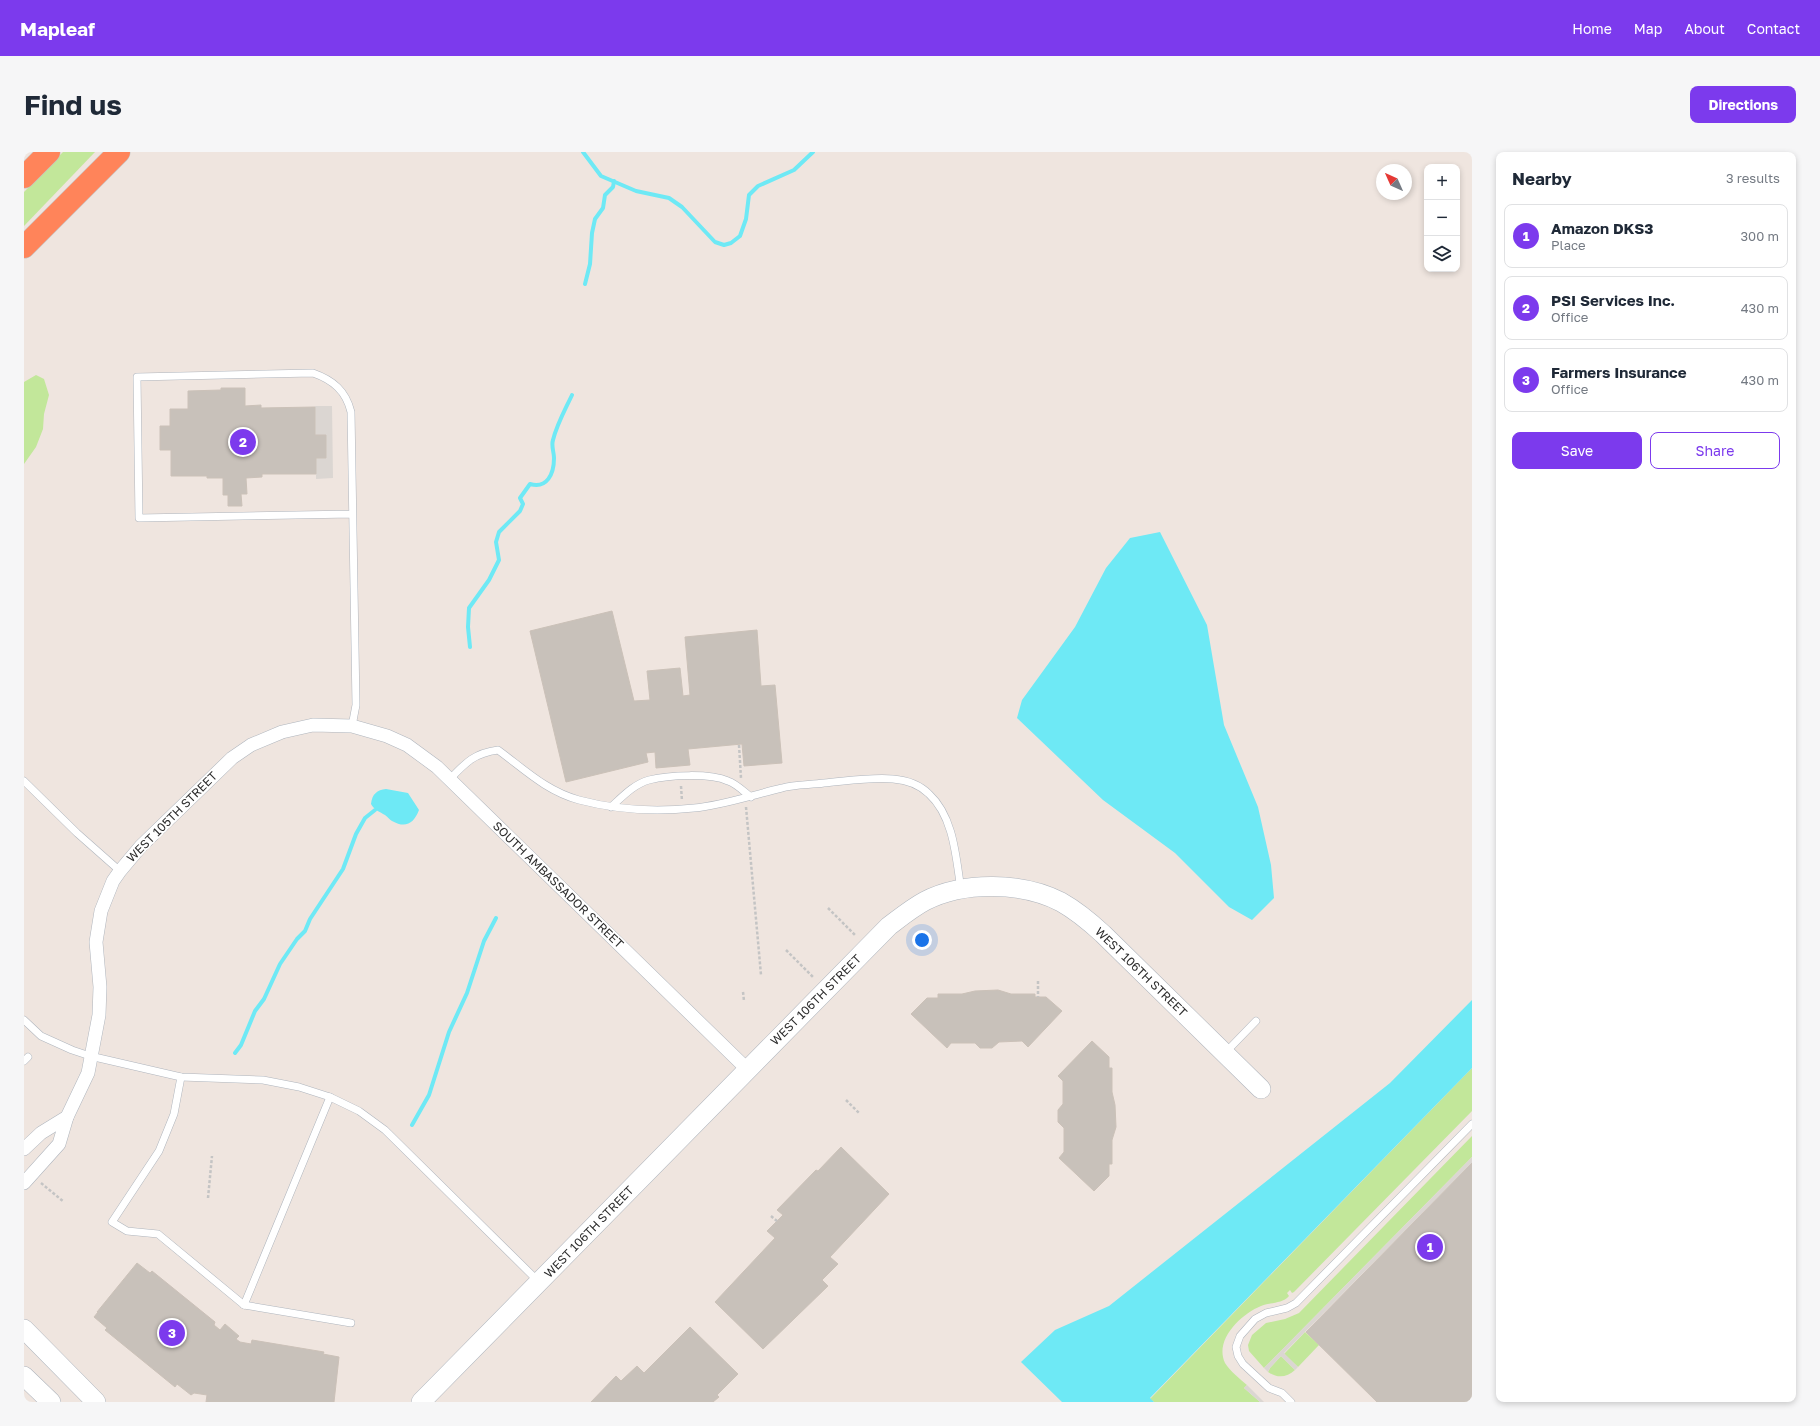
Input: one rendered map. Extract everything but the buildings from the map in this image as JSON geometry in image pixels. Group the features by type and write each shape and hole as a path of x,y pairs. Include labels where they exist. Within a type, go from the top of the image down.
{"highway":[{"path":"24,178 49,152"},
{"path":"24,247 118,152"}],"street":[{"name":"WEST 105TH STREET","path":"24,1183 58,1144 67,1117 88,1073 90,1056 99,1015 100,987 96,942 98,926 106,896 120,871 141,846 232,758 252,745 282,732 297,728 313,725 352,726"},
{"name":"SOUTH AMBASSADOR STREET","path":"352,726 387,736 407,745 432,763 748,1070"},
{"name":"WEST 106TH STREET","path":"421,1402 889,926 907,912 926,901 974,887 1018,888 1042,894 1061,902 1083,916 1103,934 1261,1089"},
{"path":"24,1149 41,1133 67,1117"},
{"path":"24,1329 96,1402"},
{"path":"24,1376 51,1402"}],"lane":[{"path":"352,514 139,518 137,377 313,373 333,382 345,395 351,412 356,705 352,726"},
{"path":"450,779 468,760 484,751 498,750 533,778 554,790 578,800 642,810 682,809 720,804 751,797 783,787 875,779 895,779 916,784 930,794 950,826 961,890"},
{"path":"611,806 629,791 648,781 680,777 712,776 730,782 751,797"},
{"path":"24,781 77,833 120,871"},
{"path":"24,1020 41,1036 72,1050 90,1056 181,1077 263,1080 299,1086 359,1111 385,1130 539,1282"},
{"path":"1225,1053 1256,1021"},
{"path":"181,1077 174,1114 159,1151 112,1222 127,1231 158,1234 244,1305 351,1323"},
{"path":"244,1305 330,1098"},
{"path":"1291,1402 1282,1393 1269,1388 1244,1364 1238,1356 1236,1347 1240,1336 1255,1319 1287,1308 1296,1303 1472,1124"}],"path":[{"path":"739,745 742,782"},
{"path":"680,777 682,809"},
{"path":"746,807 761,975"},
{"path":"828,908 855,935"},
{"path":"786,950 813,977"},
{"path":"1038,981 1038,997"},
{"path":"744,992 744,1002"},
{"path":"846,1100 860,1114"},
{"path":"208,1198 212,1156"},
{"path":"41,1183 64,1202"},
{"path":"771,1216 777,1221"}],"green space":[{"path":"63,152 95,152 24,226 24,192"},
{"path":"36,375 44,379 49,395 44,414 43,429 36,447 24,464 24,382"},
{"path":"1472,1068 1472,1111 1294,1292 1292,1293 1290,1290 1287,1293 1289,1296 1286,1299 1261,1306 1253,1310 1238,1321 1231,1329 1223,1346 1225,1363 1232,1372 1247,1385 1244,1388 1260,1402 1154,1402 1150,1399"},
{"path":"1472,1136 1472,1157 1264,1368 1249,1351 1248,1345 1252,1335 1266,1323 1285,1319 1299,1313"},
{"path":"1305,1332 1319,1345 1298,1367 1284,1354"},
{"path":"1281,1356 1295,1370 1286,1376 1275,1376 1268,1372"}],"shaded area":[{"path":"315,406 332,406 333,478 316,479 316,458 326,458 326,435 315,435"},
{"path":"1472,1157 1472,1163 1284,1353 1298,1367 1295,1370 1281,1356 1268,1372 1264,1368"},
{"path":"1247,1385 1264,1402 1260,1402 1244,1388"}],"water":[{"path":"1160,532 1207,625 1224,725 1258,807 1271,865 1274,898 1252,920 1229,907 1175,853 1103,800 1017,718 1022,700 1075,627 1106,568 1130,538"},
{"path":"386,789 408,793 419,810 412,821 401,824 391,821 372,806 371,804 374,795 380,790"},
{"path":"1472,1000 1472,1068 1150,1398 1154,1402 1062,1402 1021,1362 1055,1330 1109,1306 1390,1083"}],"waterway":[{"path":"583,152 601,176 636,191 669,198 682,207 715,242 724,245 731,243 740,236 746,219 749,195 758,186 794,170 813,152"},
{"path":"585,284 590,264 592,233 595,219 603,208 605,195 613,187 614,181"},
{"path":"470,647 468,627 469,608 489,580 499,560 496,542 499,532 520,511 523,504 520,498 530,484 541,484 551,475 554,464 553,440 572,395"},
{"path":"235,1053 241,1045 255,1011 264,999 280,964 297,939 305,931 310,919 343,869 356,834 365,818 375,810"},
{"path":"412,1125 429,1095 449,1032 467,993 484,941 496,918"}],"place":[{"name":"PSI Services Inc.","path":"243,442"},
{"name":"Amazon DKS3","path":"1430,1247"},
{"name":"Farmers Insurance","path":"172,1333"}]}
